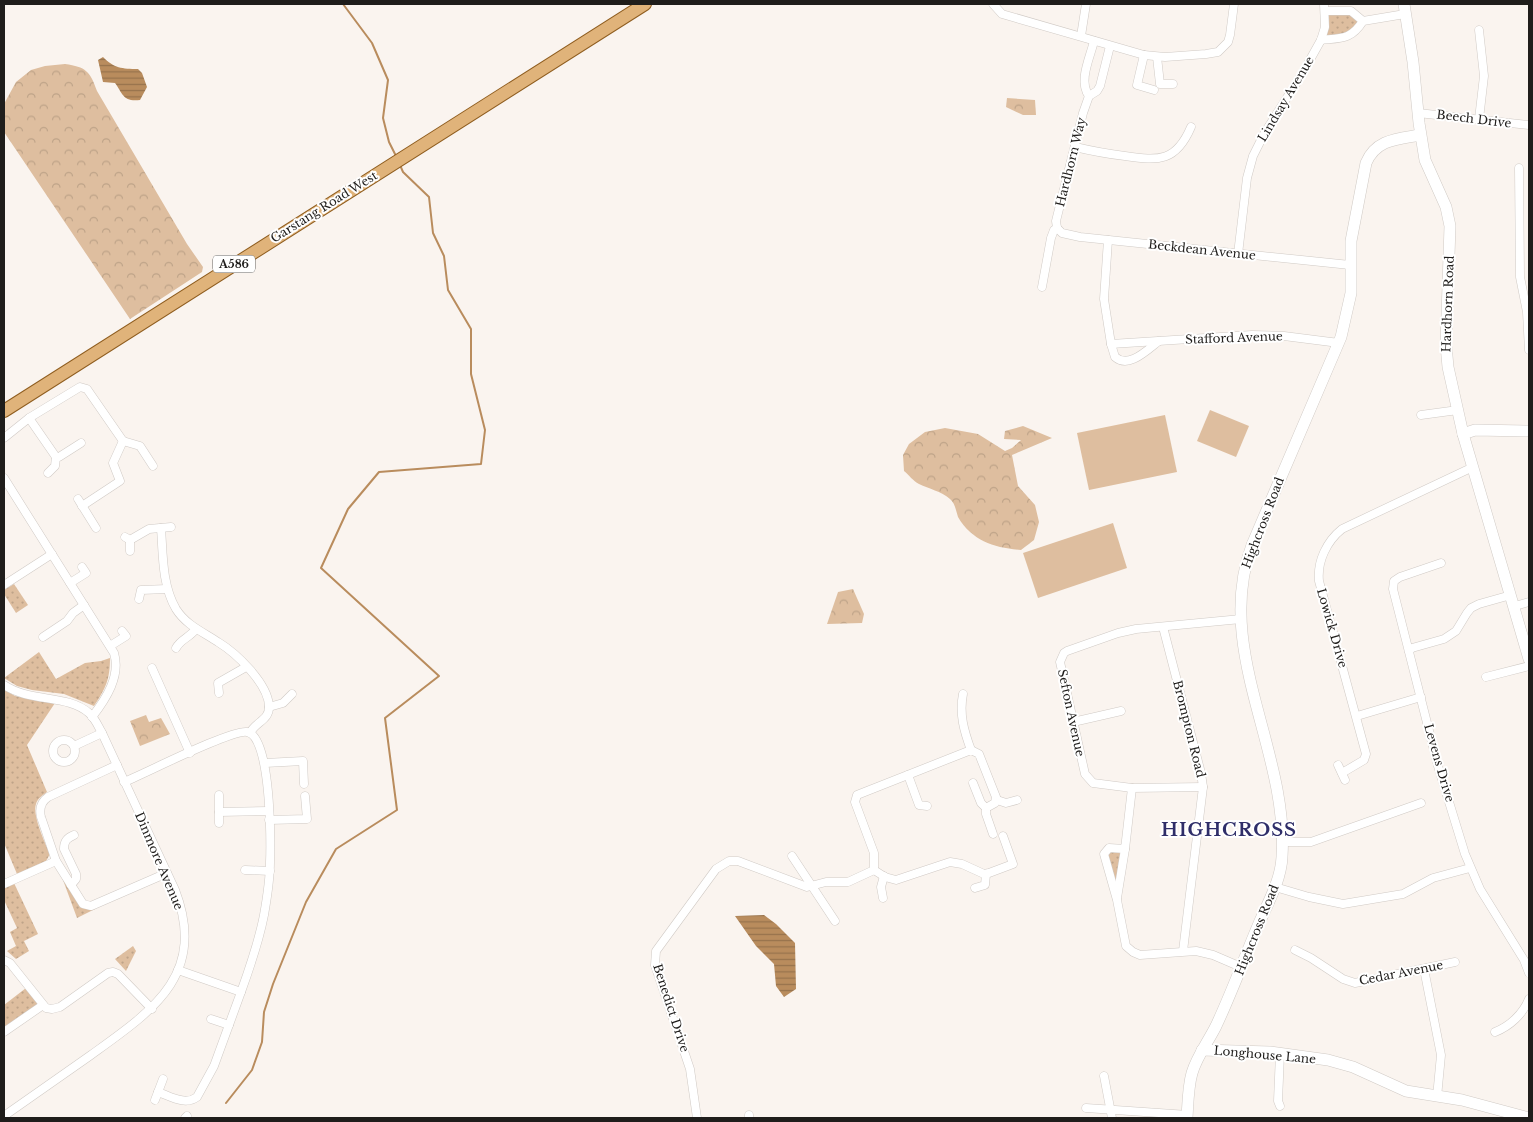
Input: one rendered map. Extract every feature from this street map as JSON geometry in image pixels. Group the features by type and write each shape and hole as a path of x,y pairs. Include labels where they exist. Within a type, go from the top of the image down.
{"main road":[{"name":"Garstang Road West","path":"4,410 645,4"}],"street":[{"path":"993,4 1002,14 1110,46 1157,57 1218,52 1228,42 1234,4"},
{"path":"1081,36 1086,4"},
{"path":"1325,7 1350,11 1363,21"},
{"name":"Lindsay Avenue","path":"1238,254 1247,178 1253,156 1264,134 1321,40 1325,27 1325,7"},
{"path":"1321,40 1348,36 1357,30 1363,21 1404,9"},
{"name":"Hardhorn Road","path":"1404,9 1414,62 1420,135 1425,160 1450,220 1446,352 1463,434 1529,659"},
{"path":"1479,30 1484,76 1480,119"},
{"name":"Hardhorn Way","path":"1089,96 1085,90 1084,80 1094,41"},
{"name":"Hardhorn Way","path":"1042,287 1051,238 1054,230 1057,228 1056,222 1083,113 1089,96 1097,91 1100,86 1110,46"},
{"path":"1144,55 1137,85 1154,90"},
{"path":"1157,57 1160,84 1172,84"},
{"name":"Beech Drive","path":"1418,112 1529,125"},
{"path":"1075,147 1144,159 1162,158 1178,149 1191,127"},
{"name":"Highcross Road","path":"1188,1116 1191,1076 1241,967 1275,887 1282,865 1282,842 1274,770 1248,671 1241,619 1241,586 1251,547 1339,343 1348,310 1351,287 1351,241 1368,156 1378,146 1386,142 1420,135"},
{"path":"1519,168 1520,277 1527,312 1529,350"},
{"path":"1520,196 1529,197"},
{"name":"Beckdean Avenue","path":"1057,228 1059,231 1069,235 1108,240 1350,265"},
{"path":"1108,240 1104,291 1111,344 1115,357 1122,361 1134,359 1159,341"},
{"name":"Stafford Avenue","path":"1111,344 1267,335 1339,343"},
{"path":"4,438 29,418 83,387 87,389 123,441 140,446 153,466"},
{"path":"1425,417 1458,410"},
{"path":"29,418 56,457 55,466 48,473"},
{"path":"1463,434 1475,430 1529,431"},
{"path":"96,528 80,502 120,481 113,463 123,441"},
{"path":"56,457 80,444"},
{"name":"Lowick Drive","path":"1338,765 1344,777 1364,760 1366,754 1319,581 1319,568 1328,543 1342,529 1473,467"},
{"path":"4,478 110,646 117,662 116,673 108,692 92,716"},
{"path":"130,551 128,538 145,531 171,527"},
{"path":"161,528 167,589 177,611 196,629 225,647 246,666 262,686 269,707 265,718 252,728 250,732"},
{"path":"4,584 52,554"},
{"name":"Levens Drive","path":"1437,575 1437,564 1400,577 1394,581 1393,585 1438,766 1470,868 1483,895 1524,960 1529,973"},
{"path":"70,583 86,573 82,567"},
{"path":"136,583 140,594 167,589"},
{"path":"1410,651 1412,648 1444,639 1453,634 1471,608 1511,595"},
{"path":"1515,606 1529,602"},
{"path":"44,633 67,622 73,613 84,605"},
{"name":"Sefton Avenue","path":"1203,787 1132,788 1093,783 1087,777 1060,662 1064,653 1126,631 1241,619"},
{"name":"Brompton Road","path":"1163,627 1200,766 1203,787 1183,951"},
{"path":"176,648 179,638 190,637 196,629"},
{"path":"110,646 126,636 122,631"},
{"path":"219,693 216,681 246,666"},
{"path":"1486,677 1529,666"},
{"path":"152,668 190,752"},
{"path":"149,683 157,680"},
{"name":"Dinmore Avenue","path":"4,685 19,694 76,705 92,716 102,732 167,873 180,904 184,920 184,944 178,970 169,988 152,1009 102,1048 4,1116"},
{"path":"269,707 283,702 292,694"},
{"path":"1357,716 1421,696"},
{"path":"953,699 962,698 962,722 971,750 979,754 997,800"},
{"path":"1073,722 1121,710"},
{"path":"74,746 102,732"},
{"path":"124,782 190,752 242,732 250,732 258,740 265,762 269,811 270,870 261,930 241,992 214,1066 197,1097 185,1102 158,1092"},
{"path":"971,750 859,793 855,802 874,853 874,870 896,880 950,862 962,864 986,874 1013,864"},
{"path":"265,762 303,762 304,784"},
{"path":"117,765 48,797 41,805 39,812 56,861 83,904 91,906 167,873"},
{"path":"908,775 920,807"},
{"path":"973,783 981,803 986,808 986,814 993,834"},
{"path":"1117,900 1132,788"},
{"path":"218,795 219,823"},
{"path":"269,820 307,819 305,796"},
{"path":"997,800 1006,803 1017,800"},
{"path":"986,808 993,805 997,800"},
{"path":"1282,842 1311,842 1421,803"},
{"path":"219,812 269,811"},
{"path":"71,885 76,879 76,874 64,849 65,841 74,835"},
{"path":"1003,836 1017,873"},
{"path":"1125,849 1109,848 1104,854 1117,900 1126,946 1132,952 1140,955 1183,951 1207,953 1241,967"},
{"path":"792,856 835,921"},
{"name":"Benedict Drive","path":"697,1118 690,1069 655,965 656,951 716,869 729,861 738,860 802,886 812,886 826,882 848,882 874,870"},
{"path":"4,884 56,861"},
{"path":"1275,887 1343,904 1403,894 1433,878 1470,868"},
{"path":"76,874 85,870"},
{"path":"245,870 270,870"},
{"path":"975,888 984,885 986,874"},
{"path":"883,898 881,887 884,876"},
{"name":"Cedar Avenue","path":"1296,950 1343,979 1352,982 1454,962"},
{"path":"4,960 10,963 43,1006 49,1009 60,1007 108,973 113,972 118,974 152,1009"},
{"path":"1424,969 1442,1055 1437,1097"},
{"path":"178,970 241,992"},
{"path":"1495,1032 1506,1028 1521,1012 1529,999"},
{"path":"4,1032 43,1006"},
{"path":"212,1019 229,1024"},
{"name":"Longhouse Lane","path":"1202,1050 1280,1054 1340,1063 1406,1091 1462,1100 1529,1118"},
{"path":"1280,1054 1278,1101 1280,1106"},
{"path":"1104,1076 1112,1118"},
{"path":"155,1100 163,1079"},
{"path":"1086,1108 1188,1116"}],"green space":[{"path":"1346,10 1363,21 1357,30 1321,40 1326,11"},
{"path":"65,64 83,69 89,74 97,91 187,244 203,267 202,272 130,319 4,132 4,104 16,82 31,70 45,66"},
{"path":"1007,98 1035,100 1036,115 1023,115 1006,107"},
{"path":"1210,410 1249,426 1236,457 1197,441"},
{"path":"1165,415 1177,472 1089,490 1077,433"},
{"path":"1023,426 1052,438 1012,455 1018,486 1035,505 1039,522 1034,540 1021,550 993,545 977,537 970,532 958,517 950,499 917,483 904,471 903,455 909,444 925,432 945,428 978,434 1005,451 1021,440 1004,439 1005,431"},
{"path":"1113,523 1127,568 1038,598 1023,553"},
{"path":"14,584 28,605 16,613 4,594 4,590"},
{"path":"853,589 864,614 862,623 827,624 838,592"},
{"path":"39,652 56,679 85,663 110,658 106,683 102,694 94,706 64,694 17,686 4,678"},
{"path":"4,689 15,696 55,703 27,745 47,792 40,797 35,809 40,829 50,854 46,861 17,874 4,843"},
{"path":"146,715 149,722 161,718 170,734 140,746 130,721"},
{"path":"1125,849 1117,900 1106,851"},
{"path":"56,861 86,908 95,909 77,918"},
{"path":"14,883 38,934 24,941 29,951 16,959 7,951 16,946 10,932 17,928 4,900 4,888"},
{"path":"133,946 136,951 126,971 115,959"},
{"path":"26,988 40,1006 4,1030 4,1005"}],"shaded area":[{"path":"103,57 115,66 138,69 142,73 147,87 140,100 130,100 122,94 115,83 103,82 98,60"},
{"path":"764,915 795,943 796,989 784,997 776,986 774,964 756,946 735,916"}],"waterway":[{"path":"343,4 372,43 388,80 383,118 389,142 396,156"},
{"path":"226,1103 252,1070 262,1042 264,1012 273,984 306,902 336,849 397,810 385,718 439,676 321,568 348,509 379,472 481,464 485,430 471,374 471,329 448,290 444,256 433,233 429,197 403,172 400,165"}],"district":[{"name":"HIGHCROSS","path":"1229,830"}]}
